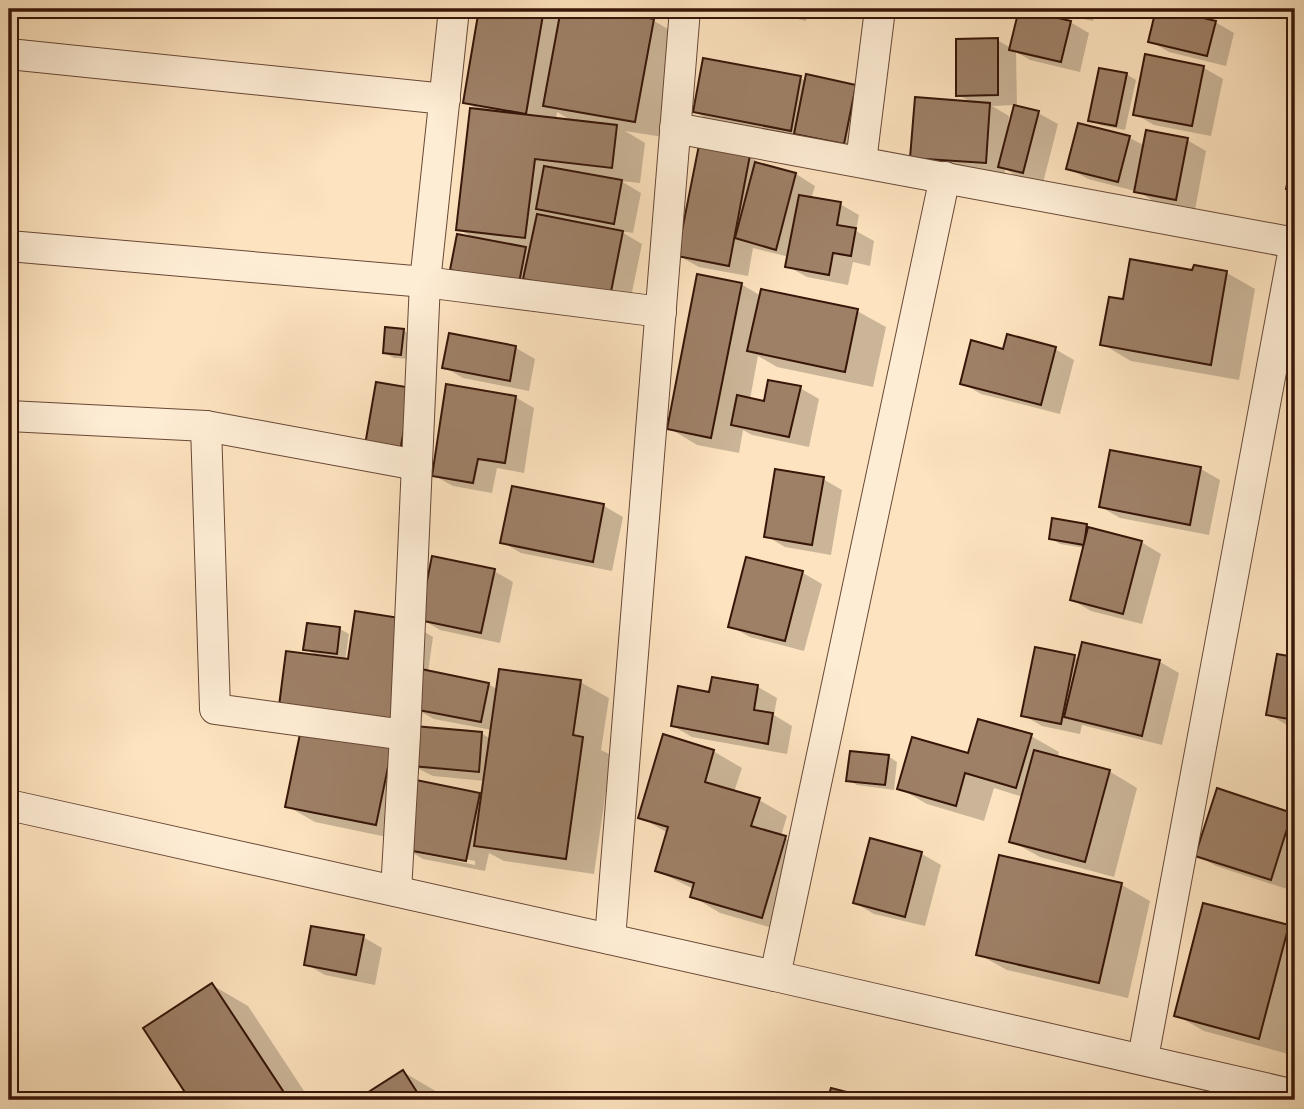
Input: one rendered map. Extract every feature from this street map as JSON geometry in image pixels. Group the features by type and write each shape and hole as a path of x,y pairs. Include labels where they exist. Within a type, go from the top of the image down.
{"street":[{"path":"396,891 425,282 454,9"},
{"path":"610,939 685,9"},
{"path":"860,163 880,9"},
{"path":"9,54 445,99"},
{"path":"675,128 1295,243 1143,1059"},
{"path":"775,975 944,177"},
{"path":"9,246 425,282 661,312"},
{"path":"9,416 206,426 417,465"},
{"path":"206,426 215,709 405,735"},
{"path":"9,805 775,975 1295,1095"}],"building":[{"path":"479,9 544,9 526,114 463,103"},
{"path":"561,9 600,9 654,19 635,122 543,106"},
{"path":"1019,9 1071,21 1061,62 1009,50"},
{"path":"1156,9 1216,21 1207,56 1148,42"},
{"path":"998,38 998,95 956,96 956,39"},
{"path":"1145,54 1204,66 1192,126 1133,115"},
{"path":"703,58 801,76 791,131 693,112"},
{"path":"1099,68 1127,73 1116,126 1088,121"},
{"path":"806,74 856,85 844,144 794,134"},
{"path":"915,97 990,103 986,163 910,158"},
{"path":"1014,105 1039,111 1023,173 998,167"},
{"path":"470,108 617,125 612,168 535,159 525,238 456,230"},
{"path":"1078,123 1130,136 1118,182 1066,169"},
{"path":"1146,130 1188,138 1176,200 1134,192"},
{"path":"699,145 750,155 729,266 677,256"},
{"path":"1295,147 1295,192 1286,189"},
{"path":"755,162 796,173 776,250 735,238"},
{"path":"544,166 622,180 614,224 536,209"},
{"path":"799,195 841,202 837,225 856,228 851,256 833,253 829,275 785,267"},
{"path":"537,214 623,231 610,297 523,279"},
{"path":"457,234 526,247 519,283 450,270"},
{"path":"1130,259 1192,270 1194,265 1227,271 1211,365 1100,345 1109,297 1123,299"},
{"path":"697,274 742,283 711,438 667,429"},
{"path":"761,289 858,309 845,372 747,351"},
{"path":"385,327 404,329 401,355 383,353"},
{"path":"449,333 516,346 510,381 442,368"},
{"path":"1007,334 1056,347 1041,405 960,384 971,340 1003,349"},
{"path":"768,380 801,386 789,437 731,425 737,395 764,401"},
{"path":"376,382 412,388 400,451 365,445"},
{"path":"446,384 516,396 505,463 478,459 473,483 432,476"},
{"path":"1110,450 1201,467 1190,525 1099,507"},
{"path":"775,469 824,477 812,545 764,537"},
{"path":"512,486 604,504 593,562 500,543"},
{"path":"1052,518 1087,524 1084,545 1049,539"},
{"path":"1088,527 1142,541 1123,614 1070,600"},
{"path":"432,556 495,569 481,633 419,620"},
{"path":"746,557 803,571 785,641 728,627"},
{"path":"355,611 406,619 391,722 279,706 286,651 348,659"},
{"path":"307,623 340,627 337,654 303,650"},
{"path":"1082,642 1160,660 1142,736 1064,717"},
{"path":"1035,647 1075,655 1061,724 1021,716"},
{"path":"1277,654 1295,657 1295,720 1266,715"},
{"path":"421,669 489,683 481,722 413,709"},
{"path":"499,669 581,680 573,735 583,737 566,859 474,846"},
{"path":"712,677 758,685 754,710 773,713 768,744 671,726 678,686 709,692"},
{"path":"978,719 1032,734 1016,788 965,773 956,806 897,789 912,737 968,753"},
{"path":"414,726 482,732 479,772 412,766"},
{"path":"301,729 392,748 376,825 285,807"},
{"path":"663,734 714,750 705,782 760,798 751,826 786,836 762,918 690,897 694,883 655,871 668,827 638,818"},
{"path":"1034,750 1110,770 1085,862 1009,842"},
{"path":"850,751 889,755 885,785 846,781"},
{"path":"416,780 480,793 466,861 402,849"},
{"path":"1217,788 1292,813 1271,880 1195,856"},
{"path":"870,838 922,852 905,917 853,903"},
{"path":"999,855 1122,883 1099,983 976,955"},
{"path":"1203,903 1289,925 1259,1039 1174,1016"},
{"path":"311,926 364,935 356,975 304,965"},
{"path":"212,983 289,1100 190,1100 143,1028"},
{"path":"403,1070 422,1100 356,1100"},
{"path":"831,1088 878,1100 827,1100"}]}
